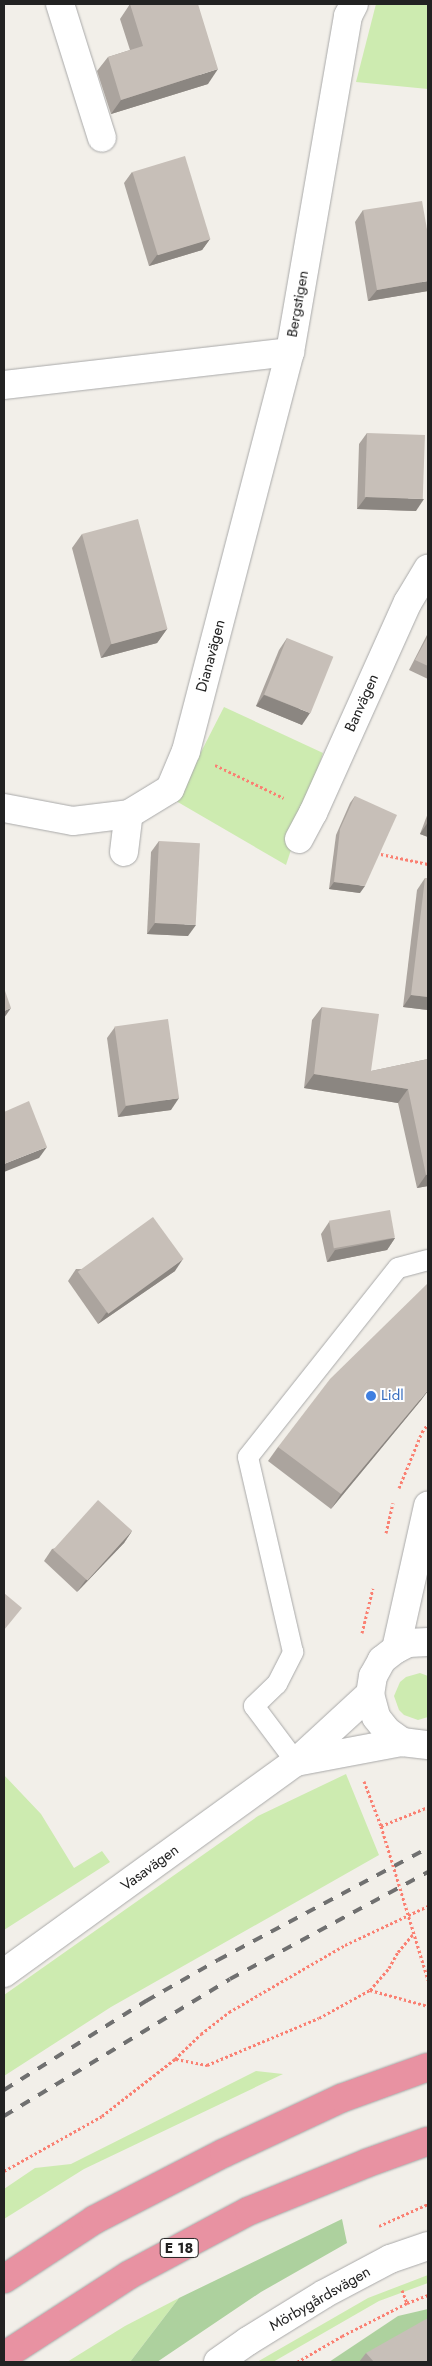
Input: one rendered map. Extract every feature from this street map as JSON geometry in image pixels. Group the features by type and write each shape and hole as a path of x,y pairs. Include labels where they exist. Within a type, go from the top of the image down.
{"highway":[{"path":"4,2279 94,2220 224,2152 342,2098 428,2067"},
{"name":"E 18","path":"4,2356 129,2275 240,2215 367,2162 428,2141"}],"street":[{"path":"60,4 102,138"},
{"name":"Bergstigen","path":"4,385 290,352 348,16 354,4"},
{"name":"Dianavägen","path":"4,808 74,821 129,814 170,789 186,751 290,352"},
{"name":"Banvägen","path":"299,839 313,813 408,602 428,569"},
{"path":"124,852 129,814"},
{"path":"396,1649 428,1506"},
{"path":"402,1742 387,1731 376,1717 370,1694 373,1676 382,1660 396,1649 408,1643 428,1642"},
{"name":"Vasavägen","path":"4,1974 296,1762 370,1694"},
{"name":"Vasavägen","path":"296,1762 402,1742 428,1745"},
{"name":"Mörbygårdsvägen","path":"218,2362 324,2294 390,2259 428,2246"}],"lane":[{"path":"296,1762 254,1706 278,1684 293,1652 248,1457 398,1268 428,1260"}],"path":[{"path":"186,751 313,813"},
{"path":"367,852 428,864"},
{"path":"381,1826 428,1807"},
{"path":"4,2171 102,2116 175,2059 200,2034 229,2012 345,1945 428,1906"},
{"path":"175,2059 207,2065 222,2061 319,2018 370,1990 389,1968 398,1952 413,1934 428,1980"},
{"path":"370,1990 428,2006"},
{"path":"297,2362 342,2336 407,2303 428,2296"}],"green space":[{"path":"376,4 428,4 428,89 356,82"},
{"path":"224,707 323,753 286,865 176,801"},
{"path":"420,1673 428,1676 428,1717 418,1720 404,1715 399,1710 394,1696 400,1682 406,1677"},
{"path":"346,1774 379,1855 111,2007 4,2076 4,1995 258,1816"},
{"path":"4,1775 41,1814 74,1868 102,1851 110,1862 4,1930"},
{"path":"256,2071 283,2074 84,2169 4,2219 4,2189 35,2168 71,2164"},
{"path":"342,2219 347,2243 261,2292 157,2362 130,2362 179,2298"},
{"path":"428,2275 428,2283 379,2301 273,2362 257,2362 368,2298"},
{"path":"179,2298 130,2362 67,2362 125,2326"},
{"path":"428,2309 428,2328 366,2362 329,2362 398,2316"}],"building":[{"path":"130,4 198,4 218,69 121,100 108,57 143,46"},
{"path":"185,156 210,239 158,255 132,172"},
{"path":"422,201 428,235 428,281 377,290 363,210"},
{"path":"367,433 425,435 423,499 365,497"},
{"path":"138,519 168,629 111,644 82,534"},
{"path":"428,636 428,666 415,660"},
{"path":"287,638 333,657 311,713 264,695"},
{"path":"355,796 397,815 365,886 334,882 340,829"},
{"path":"159,841 200,843 196,925 155,923"},
{"path":"425,878 428,878 428,997 411,995"},
{"path":"4,988 11,1008 4,1011"},
{"path":"322,1007 379,1014 371,1071 428,1059 428,1174 426,1175 408,1089 314,1074"},
{"path":"168,1019 179,1098 126,1106 115,1027"},
{"path":"29,1101 47,1147 4,1164 4,1112"},
{"path":"390,1210 395,1238 334,1248 329,1221"},
{"path":"153,1217 184,1259 108,1314 78,1272"},
{"name":"Lidl","path":"428,1283 428,1390 341,1494 278,1447 330,1379"},
{"path":"98,1500 132,1531 87,1581 53,1550"},
{"path":"4,1593 22,1608 4,1630"},
{"path":"428,2318 428,2362 374,2362 366,2353"}],"railway":[{"path":"4,2090 146,2001 218,1960 428,1848"},
{"path":"4,2116 230,1979 428,1872"}],"place":[{"name":"Lidl","path":"371,1396"}]}
